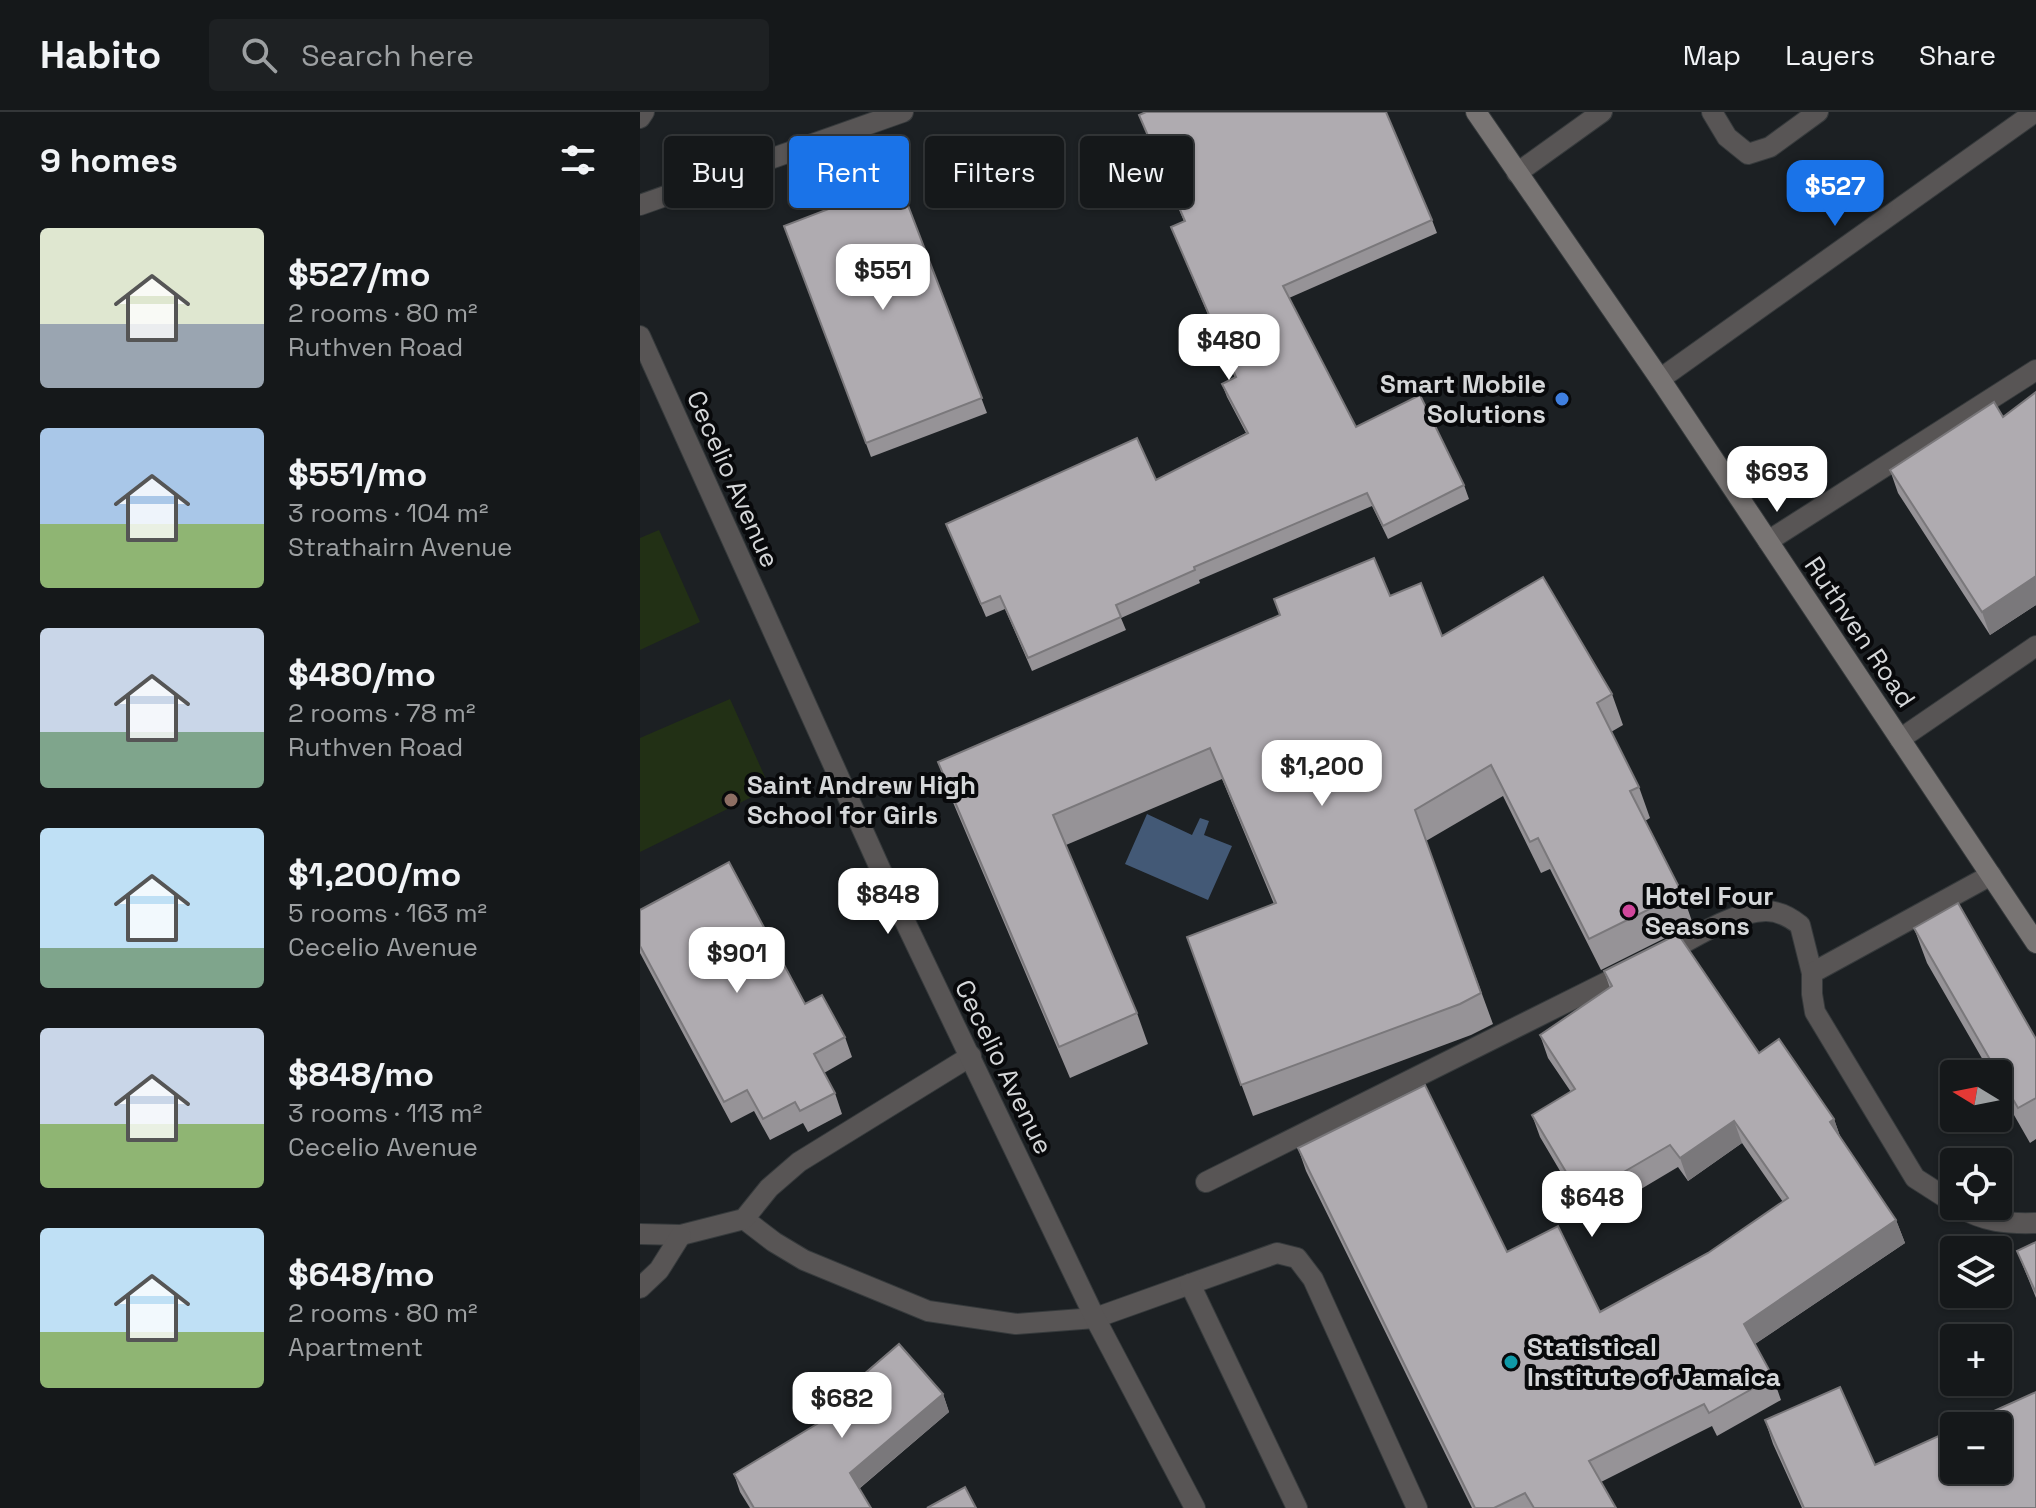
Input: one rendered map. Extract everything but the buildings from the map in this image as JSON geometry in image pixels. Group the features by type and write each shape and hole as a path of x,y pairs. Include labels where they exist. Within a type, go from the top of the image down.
{"street":[{"path":"640,118 644,112"},
{"path":"640,205 903,112"},
{"name":"Ruthven Road","path":"1476,112 1660,379 2036,943"},
{"path":"1517,173 1602,112"},
{"path":"1712,112 1727,137 1748,154 1770,147 1818,112"},
{"path":"1660,379 2035,112"},
{"name":"Cecelio Avenue","path":"640,336 888,886 1095,1318 1195,1508"},
{"path":"1768,541 2036,370"},
{"path":"1900,739 2036,646"},
{"path":"1812,973 1991,875"},
{"path":"1206,1182 1738,916 1765,911 1786,915 1800,925 1812,973 1815,1012 1915,1178 1940,1194"},
{"path":"640,1234 681,1235 744,1219 769,1188 799,1162 971,1056"},
{"path":"744,1219 804,1260 928,1311 1016,1324 1095,1318 1277,1253 1297,1258 1313,1279 1417,1508"},
{"path":"1992,1220 2004,1224 2036,1223"},
{"path":"640,1288 659,1270 681,1235"},
{"path":"1190,1284 1297,1508"}],"green space":[{"path":"659,530 700,622 640,650 640,538"},
{"path":"730,699 770,788 640,852 640,738"}],"water":[{"path":"1147,814 1192,835 1200,818 1209,821 1204,835 1232,846 1208,900 1125,864"}],"place":[{"name":"Smart Mobile Solutions","path":"1562,399"},
{"name":"Saint Andrew High School for Girls","path":"731,800"},
{"name":"Hotel Four Seasons","path":"1629,911"},
{"name":"Statistical Institute of Jamaica","path":"1511,1362"}]}
